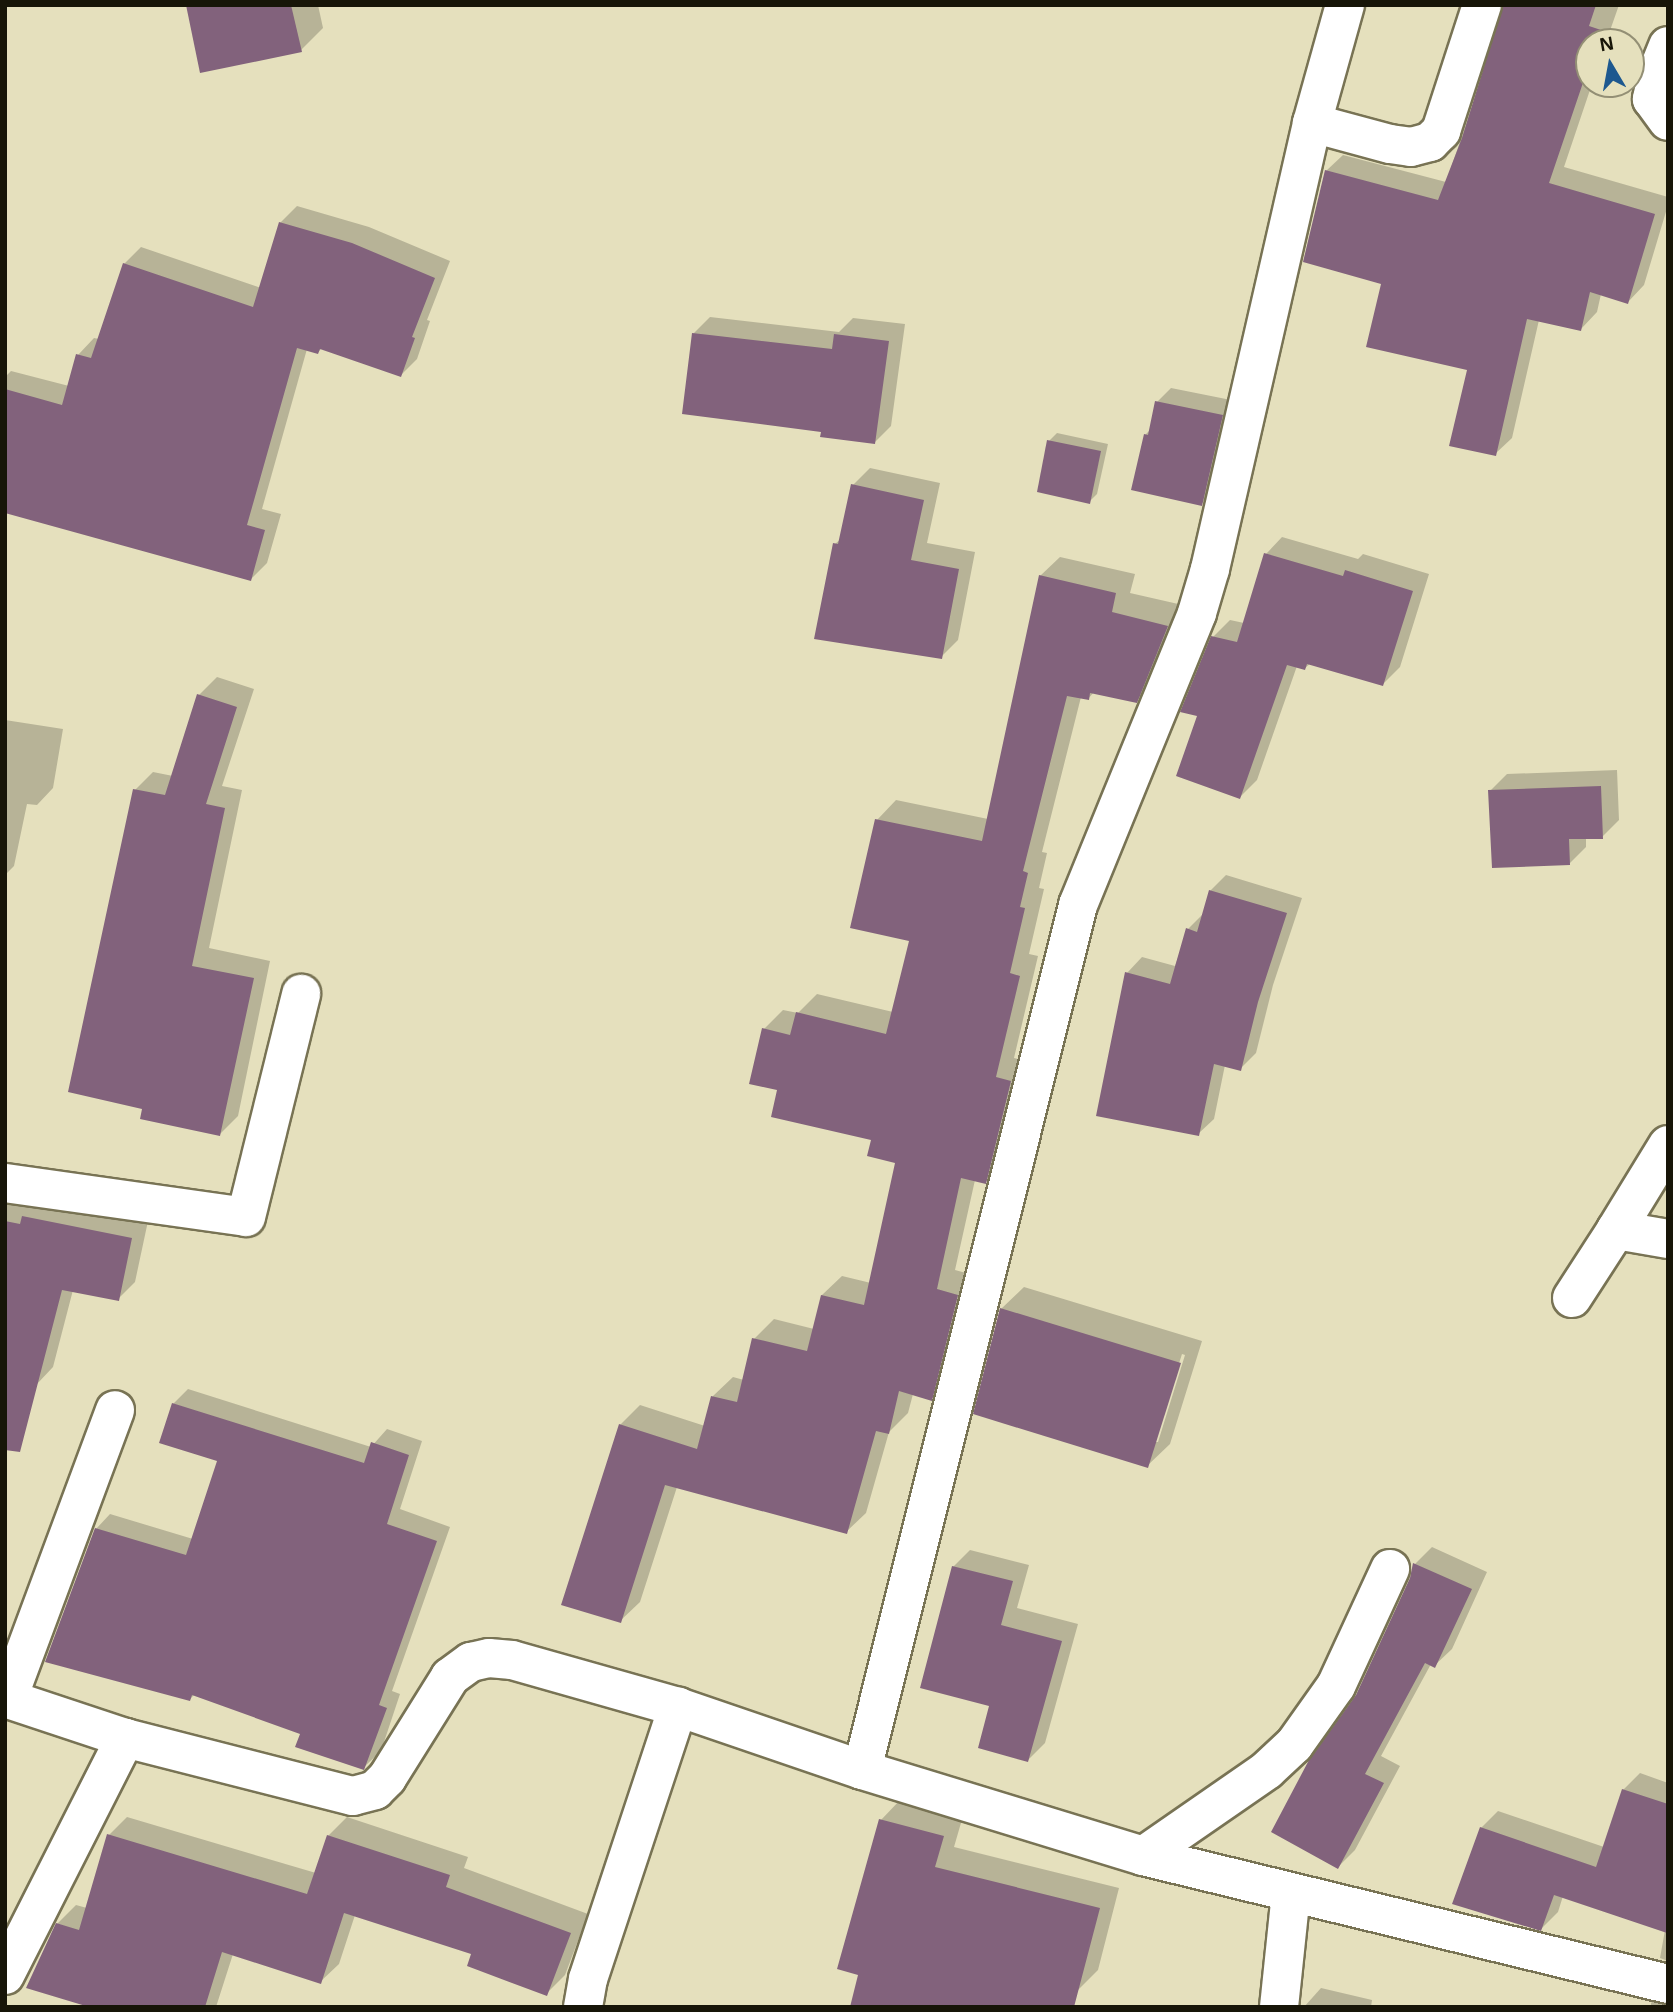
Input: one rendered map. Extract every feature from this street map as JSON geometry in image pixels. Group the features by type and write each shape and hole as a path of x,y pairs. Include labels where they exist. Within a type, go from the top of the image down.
{"street":[{"path":"862,1770 1078,905 1197,613 1210,569 1312,123 1345,5"},
{"path":"1312,123 1390,144 1411,147 1430,142 1441,131 1482,5"},
{"path":"1668,46 1659,68 1652,99 1668,121"},
{"path":"5,1183 246,1217 301,994"},
{"path":"1572,1298 1668,1145"},
{"path":"1616,1230 1668,1238"},
{"path":"115,1410 7,1698 125,1738 353,1796 375,1790 387,1778 450,1677 471,1662 489,1658 512,1660 678,1707 862,1770 1143,1856 1668,1984"},
{"path":"1143,1856 1257,1777 1294,1745 1336,1686 1390,1570"},
{"path":"583,2007 588,1979 678,1707"},
{"path":"5,1975 125,1738"},
{"path":"1279,2007 1291,1893"}],"building":[{"path":"186,5 291,5 302,52 200,73"},
{"path":"1503,5 1596,5 1589,26 1595,28 1575,28 1575,98 1578,98 1549,183 1655,214 1628,304 1590,292 1581,331 1527,319 1496,456 1449,446 1467,370 1366,347 1381,284 1303,262 1325,170 1438,200 1462,138"},
{"path":"279,222 352,243 435,278 412,337 415,338 401,377 320,349 318,354 297,348 247,525 265,530 251,581 5,513 5,389 62,405 76,354 91,358 123,263 253,307"},
{"path":"692,333 832,349 834,334 889,341 875,444 820,437 821,432 682,414"},
{"path":"1155,401 1223,415 1202,506 1131,490"},
{"path":"1047,440 1101,451 1090,504 1037,492"},
{"path":"851,484 924,500 911,560 959,569 942,659 814,639 833,543 838,544"},
{"path":"1264,553 1343,576 1345,570 1413,591 1383,686 1307,664 1305,670 1287,665 1240,799 1176,776 1197,716 1180,712 1211,636 1237,642"},
{"path":"1039,575 1116,593 1112,612 1168,626 1137,703 1090,693 1089,700 1067,696 1023,871 1028,873 1020,907 1025,908 1010,973 1020,976 996,1077 1011,1081 986,1184 961,1178 937,1289 958,1295 932,1401 899,1391 889,1434 876,1431 847,1534 665,1485 621,1623 561,1605 619,1424 697,1449 711,1396 737,1402 752,1338 807,1351 821,1295 864,1305 895,1163 867,1156 871,1140 771,1117 777,1090 749,1084 762,1028 790,1035 796,1012 886,1034 909,941 850,928 875,819 982,841"},
{"path":"197,694 237,707 206,804 225,808 192,966 254,978 220,1136 140,1119 142,1109 68,1092 133,789 165,795"},
{"path":"1601,786 1603,839 1569,839 1570,865 1492,868 1488,790"},
{"path":"1209,890 1287,913 1258,1002 1241,1071 1214,1064 1199,1136 1096,1116 1125,972 1170,984 1186,928 1197,932"},
{"path":"22,1216 132,1238 119,1301 62,1290 20,1452 5,1450 5,1221 20,1224"},
{"path":"1000,1308 1181,1363 1148,1468 973,1414"},
{"path":"172,1403 364,1463 371,1442 409,1455 387,1524 437,1541 379,1705 387,1708 364,1770 295,1747 300,1734 192,1695 190,1701 45,1662 95,1528 186,1555 217,1461 159,1443"},
{"path":"1413,1563 1472,1589 1435,1668 1425,1663 1365,1774 1384,1783 1338,1869 1271,1832 1309,1760 1356,1695 1410,1578"},
{"path":"952,1566 1013,1581 1001,1625 1062,1641 1028,1762 978,1748 989,1706 920,1688"},
{"path":"1622,1789 1668,1804 1667,1933 1554,1895 1541,1931 1452,1904 1480,1827 1596,1867"},
{"path":"879,1819 944,1836 935,1867 1100,1908 1074,2007 850,2007 858,1975 837,1969"},
{"path":"107,1834 307,1894 327,1835 450,1875 446,1887 571,1933 547,1996 467,1966 471,1954 344,1913 321,1984 222,1952 205,2007 89,2007 26,1988 56,1923 79,1930"}]}
